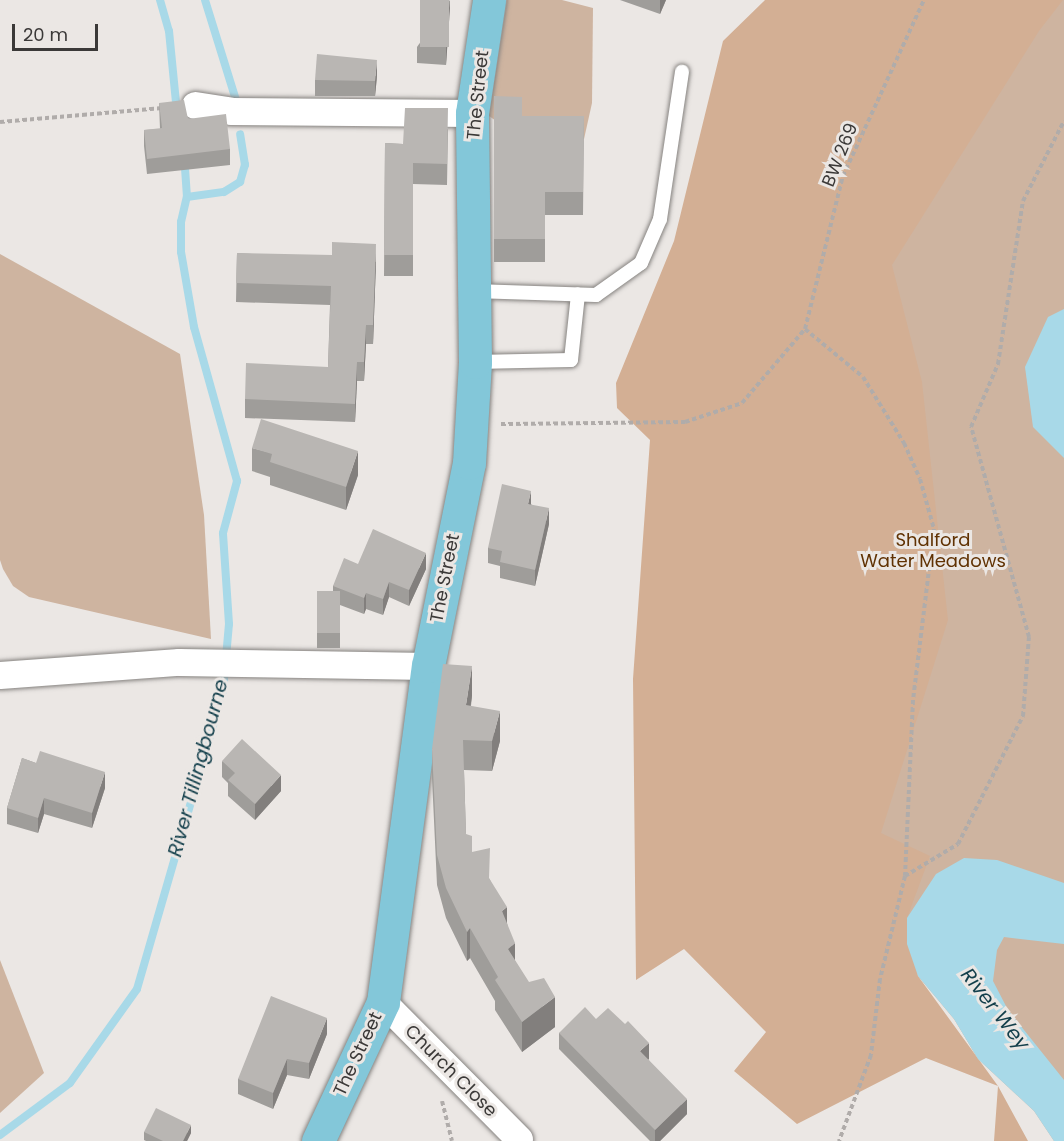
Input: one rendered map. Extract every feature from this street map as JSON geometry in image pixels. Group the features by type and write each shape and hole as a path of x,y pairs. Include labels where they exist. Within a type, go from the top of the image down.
{"main road":[{"name":"The Street","path":"318,1141 383,1002 428,666 469,463 475,362 472,114 489,0"}],"street":[{"path":"195,105 231,111 472,114"},
{"path":"0,675 179,662 428,666"},
{"name":"Church Close","path":"383,1002 520,1140"}],"lane":[{"path":"474,291 596,295 641,263 660,219 682,72"},
{"path":"475,362 571,360 578,294"}],"path":[{"name":"BW 269","path":"805,329 843,176 924,0"},
{"path":"0,122 157,109"},
{"path":"905,876 958,844 1023,716 1029,637 971,427 998,364 1023,201 1064,121"},
{"path":"472,425 685,422 741,403 805,329 863,376 904,443 920,479 934,529 913,700 905,876 880,979 871,1055 839,1141"}],"green space":[{"path":"507,0 562,0 593,8 592,103 584,139 522,139 489,116"},
{"path":"765,0 1063,0 1039,31 892,265 922,382 948,620 881,833 930,856 907,918 918,976 998,1086 926,1058 797,1124 734,1071 766,1032 684,949 636,980 633,679 650,440 617,408 616,383 674,241 723,41"},
{"name":"Shalford Water Meadows","path":"933,0 1064,0 1064,1141 1054,1141 1034,1111 978,1059 954,1019 918,976 801,672"},
{"path":"0,254 180,354 204,515 211,639 29,597 13,586 3,569 0,560"},
{"path":"0,960 44,1073 0,1113"},
{"path":"998,1086 1028,1141 994,1141"}],"water":[{"path":"1064,309 1064,458 1033,427 1025,367 1048,317"},
{"name":"River Wey","path":"964,858 997,860 1064,883 1064,944 1004,937 997,950 993,981 1008,1010 1064,1080 1064,1141 1054,1141 1034,1111 978,1059 954,1019 918,976 907,944 907,918 936,874"}],"building":[{"path":"420,0 449,0 449,47 420,47"},
{"path":"317,54 377,60 375,81 315,80"},
{"path":"494,96 522,97 522,116 584,116 583,192 545,192 545,239 494,239"},
{"path":"184,100 188,119 226,114 230,149 147,159 144,130 162,128 159,103"},
{"path":"405,108 448,108 447,164 413,163 413,255 384,255 385,143 403,144"},
{"path":"332,242 376,244 373,325 366,325 364,362 357,362 355,404 245,399 246,363 328,367 331,286 236,283 237,253 332,255"},
{"path":"261,419 358,451 346,487 270,462 272,454 252,448"},
{"path":"502,484 531,491 528,504 549,508 535,570 500,562 502,551 488,548"},
{"path":"373,529 426,553 409,590 389,582 383,599 366,593 364,598 333,586 344,558 358,564"},
{"path":"317,591 340,591 340,633 317,633"},
{"path":"443,664 472,666 466,705 500,711 492,741 463,740 466,834 472,836 472,852 490,848 489,878 507,907 502,911 515,943 508,949 529,982 544,978 555,997 522,1022 495,980 498,977 470,928 467,932 446,888 437,855 432,749"},
{"path":"242,739 281,775 255,804 228,780 235,773 222,761"},
{"path":"40,751 105,772 92,813 44,798 38,818 7,808 22,758 36,763"},
{"path":"271,996 327,1018 309,1063 287,1059 273,1093 238,1079"},
{"path":"585,1007 596,1019 608,1008 625,1024 628,1021 649,1043 640,1051 687,1099 655,1130 559,1033"},
{"path":"156,1108 191,1125 183,1141 163,1141 144,1132"}],"waterway":[{"name":"River Tillingbourne","path":"160,0 169,31 177,112"},
{"path":"205,0 236,100"},
{"path":"187,197 224,192 240,182 245,165 240,134"},
{"name":"River Tillingbourne","path":"0,1135 70,1083 137,989 223,691 229,624 223,533 237,481 194,327 181,252 181,222 187,197 185,170"}]}
